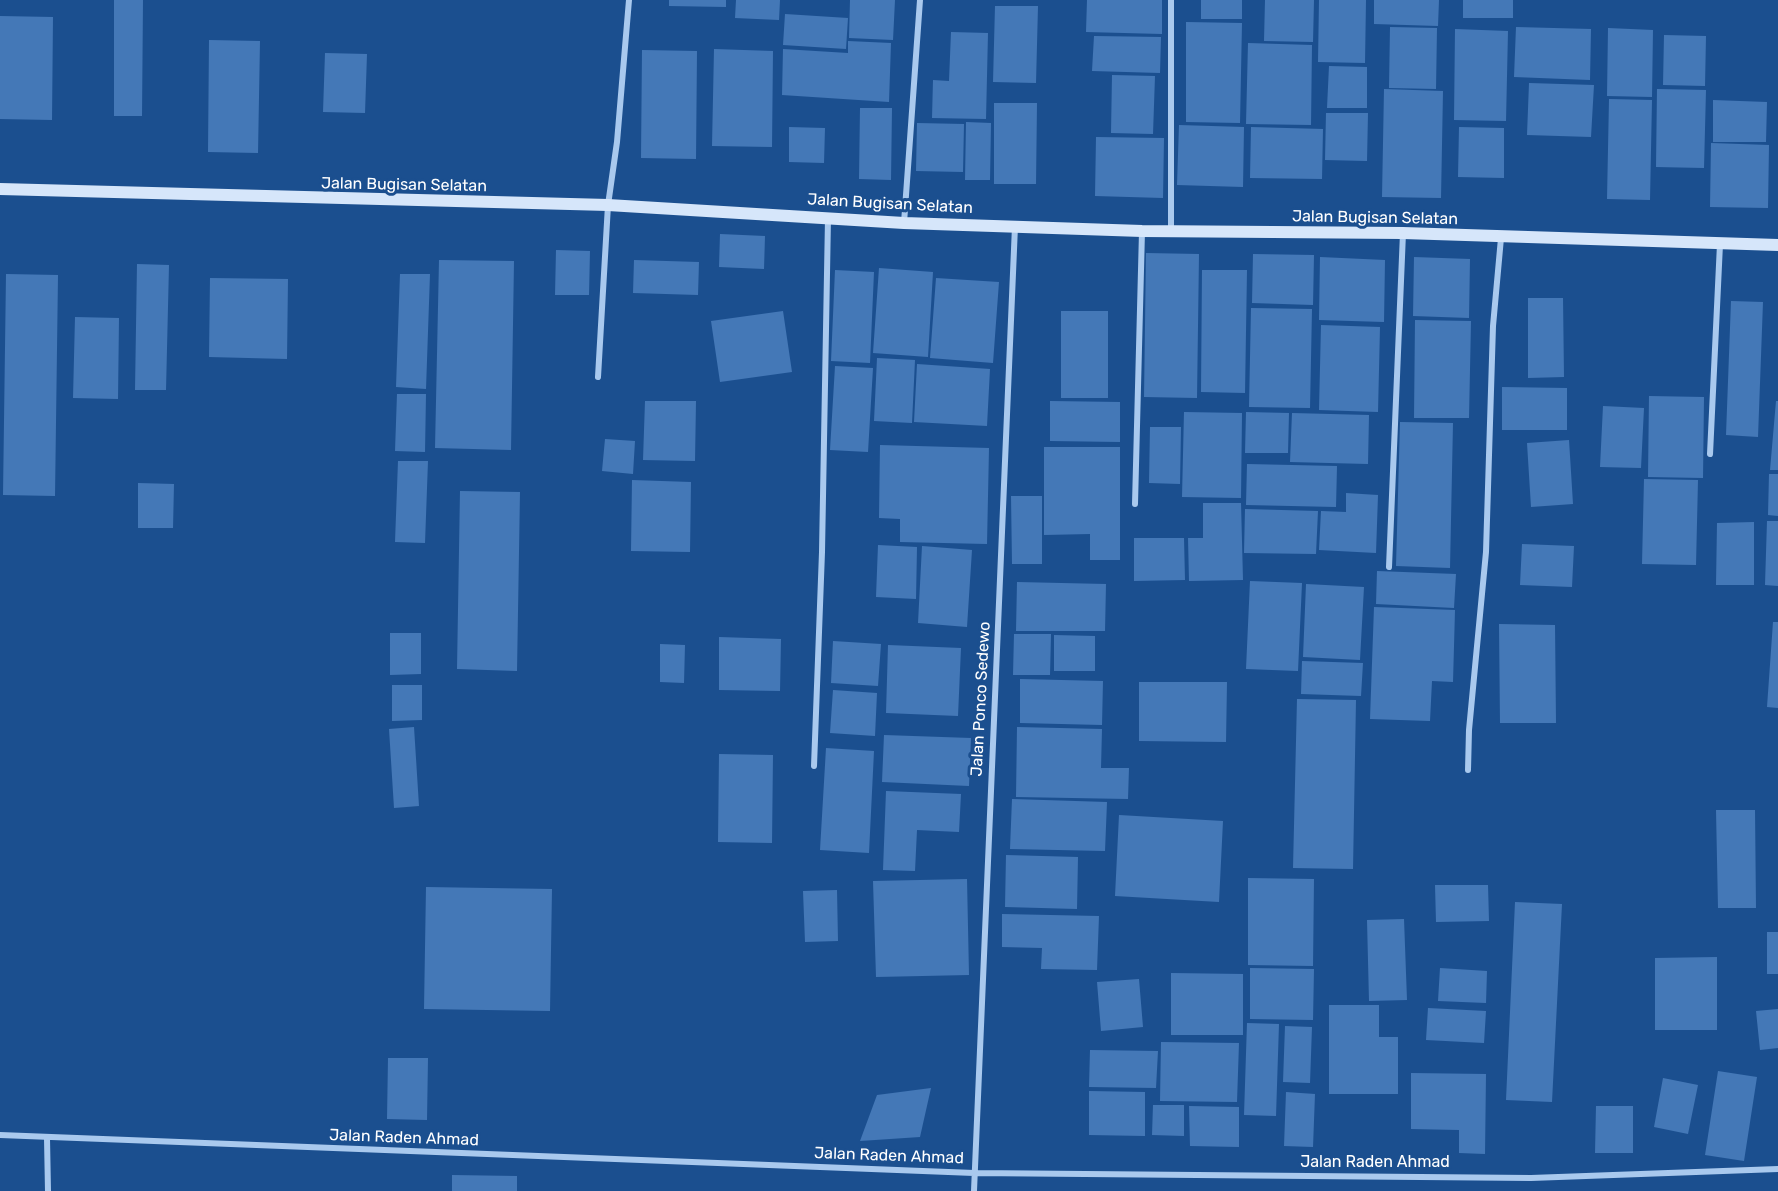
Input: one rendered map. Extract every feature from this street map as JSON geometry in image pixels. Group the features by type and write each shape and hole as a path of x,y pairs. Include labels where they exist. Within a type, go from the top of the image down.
{"street":[{"path":"598,377 608,205 617,142 629,0"},
{"path":"904,223 920,0"},
{"path":"1171,0 1171,231"},
{"name":"Jalan Bugisan Selatan","path":"0,189 608,205 904,223 1142,231 1403,233 1500,238 1778,245"},
{"path":"814,766 823,529 828,218"},
{"name":"Jalan Ponco Sedewo","path":"974,1191 1015,226"},
{"path":"1134,504 1142,231"},
{"path":"1389,567 1403,233"},
{"path":"1468,770 1469,730 1486,552 1493,326 1500,238"},
{"path":"1710,454 1720,244"},
{"name":"Jalan Raden Ahmad","path":"0,1135 974,1173 1531,1178 1778,1169"},
{"path":"47,1138 48,1191"}],"building":[{"path":"114,0 143,0 142,116 114,116"},
{"path":"669,0 726,0 726,7 669,6"},
{"path":"736,0 780,0 779,20 735,18"},
{"path":"850,0 895,0 893,40 849,38"},
{"path":"1087,0 1162,0 1162,34 1086,32"},
{"path":"1201,0 1242,0 1242,19 1201,19"},
{"path":"1265,0 1314,0 1313,42 1264,41"},
{"path":"1319,0 1366,0 1365,63 1318,62"},
{"path":"1374,0 1439,0 1438,26 1374,24"},
{"path":"1463,0 1513,0 1513,18 1463,18"},
{"path":"995,6 1038,6 1036,83 993,82"},
{"path":"785,14 848,18 846,49 783,45"},
{"path":"0,16 53,17 52,120 0,119"},
{"path":"1186,22 1242,23 1240,123 1186,122"},
{"path":"1390,27 1437,28 1436,89 1389,88"},
{"path":"1516,27 1591,29 1590,80 1514,77"},
{"path":"1608,28 1653,30 1652,97 1607,96"},
{"path":"1455,29 1508,31 1506,121 1454,120"},
{"path":"951,32 988,33 986,119 932,118 933,80 949,81"},
{"path":"1664,35 1706,36 1705,86 1663,85"},
{"path":"1094,36 1161,37 1160,73 1092,71"},
{"path":"209,40 260,41 258,153 208,152"},
{"path":"848,41 891,43 889,102 782,95 783,49 848,53"},
{"path":"1248,43 1312,45 1311,125 1246,124"},
{"path":"714,49 773,51 772,147 712,146"},
{"path":"642,50 697,51 696,159 641,158"},
{"path":"325,53 367,54 365,113 323,112"},
{"path":"1329,66 1367,67 1367,108 1327,108"},
{"path":"1112,75 1155,76 1153,134 1111,133"},
{"path":"1529,83 1594,85 1591,137 1527,135"},
{"path":"1384,89 1443,91 1441,198 1382,197"},
{"path":"1657,89 1706,90 1704,168 1656,167"},
{"path":"1609,99 1652,100 1650,200 1607,199"},
{"path":"1713,100 1767,102 1766,142 1713,142"},
{"path":"994,103 1037,103 1036,184 994,184"},
{"path":"860,108 892,108 891,180 859,179"},
{"path":"1326,113 1368,113 1367,161 1325,160"},
{"path":"966,122 991,123 990,180 965,180"},
{"path":"917,123 964,124 963,172 916,171"},
{"path":"1179,125 1244,127 1243,187 1177,185"},
{"path":"789,127 825,128 824,163 789,162"},
{"path":"1251,127 1323,129 1322,179 1250,178"},
{"path":"1459,127 1504,128 1504,178 1458,177"},
{"path":"1096,137 1164,138 1163,198 1095,196"},
{"path":"1711,143 1769,145 1768,208 1710,207"},
{"path":"720,234 765,236 764,269 719,267"},
{"path":"556,250 590,251 589,295 555,295"},
{"path":"1146,253 1199,254 1197,398 1144,397"},
{"path":"1253,254 1314,255 1313,305 1252,303"},
{"path":"1320,257 1385,260 1384,322 1319,320"},
{"path":"1414,257 1470,259 1469,318 1413,316"},
{"path":"439,260 514,261 511,450 435,448"},
{"path":"634,260 699,262 698,295 633,293"},
{"path":"137,264 169,265 166,390 135,390"},
{"path":"879,268 933,272 928,357 873,353"},
{"path":"835,270 874,272 870,363 831,361"},
{"path":"1202,270 1247,270 1245,393 1201,392"},
{"path":"6,274 58,275 55,496 3,495"},
{"path":"400,274 430,274 426,389 396,387"},
{"path":"210,278 288,279 287,359 209,357"},
{"path":"936,278 999,282 993,363 930,358"},
{"path":"1528,298 1563,298 1564,377 1528,378"},
{"path":"1731,301 1763,302 1758,437 1726,435"},
{"path":"1251,308 1312,309 1310,408 1249,407"},
{"path":"783,311 792,372 720,382 711,321"},
{"path":"1061,311 1108,311 1108,398 1061,398"},
{"path":"75,317 119,318 118,399 73,398"},
{"path":"1415,320 1471,321 1469,418 1414,418"},
{"path":"1321,325 1380,327 1378,412 1319,410"},
{"path":"877,358 915,360 912,423 874,421"},
{"path":"917,364 990,369 987,426 914,422"},
{"path":"835,366 873,368 868,452 830,450"},
{"path":"1502,387 1567,388 1567,430 1502,430"},
{"path":"397,394 426,394 425,452 395,451"},
{"path":"1649,396 1704,397 1703,478 1648,477"},
{"path":"645,401 696,401 695,461 643,460"},
{"path":"1050,401 1120,402 1120,442 1050,441"},
{"path":"1776,401 1778,401 1778,470 1770,470"},
{"path":"1603,406 1644,408 1641,468 1600,467"},
{"path":"1184,412 1242,413 1241,498 1182,497"},
{"path":"1246,412 1289,413 1288,453 1245,453"},
{"path":"1292,413 1369,415 1368,464 1290,462"},
{"path":"1400,422 1453,423 1450,568 1396,566"},
{"path":"1150,427 1181,427 1180,484 1149,483"},
{"path":"605,439 635,441 633,474 602,471"},
{"path":"1569,440 1573,504 1531,507 1527,443"},
{"path":"880,445 989,448 987,544 900,542 900,519 879,518"},
{"path":"1044,447 1120,447 1120,560 1090,560 1090,534 1044,535"},
{"path":"398,461 428,461 425,543 395,542"},
{"path":"1247,464 1337,466 1336,507 1246,505"},
{"path":"1769,474 1778,474 1778,516 1768,515"},
{"path":"1644,479 1698,480 1696,565 1642,564"},
{"path":"632,480 691,482 690,552 631,551"},
{"path":"138,483 174,484 173,528 138,528"},
{"path":"460,491 520,492 517,671 457,669"},
{"path":"1346,493 1378,495 1376,553 1319,550 1321,511 1346,512"},
{"path":"1011,496 1042,496 1042,564 1012,564"},
{"path":"1203,503 1241,503 1243,580 1189,581 1188,538 1203,538"},
{"path":"1245,509 1318,511 1316,554 1244,553"},
{"path":"1767,521 1778,521 1778,586 1765,585"},
{"path":"1754,522 1754,585 1716,585 1717,523"},
{"path":"1134,538 1184,538 1185,580 1134,581"},
{"path":"1522,544 1574,546 1572,587 1520,585"},
{"path":"878,545 917,547 916,599 876,597"},
{"path":"922,546 972,550 967,627 918,623"},
{"path":"1377,571 1456,574 1454,608 1376,604"},
{"path":"1250,581 1302,583 1298,671 1246,669"},
{"path":"1017,582 1106,584 1105,631 1016,631"},
{"path":"1306,584 1364,587 1360,660 1303,657"},
{"path":"1374,607 1455,610 1453,682 1432,681 1430,721 1370,719"},
{"path":"1773,622 1778,622 1778,708 1767,707"},
{"path":"1499,624 1555,625 1556,723 1500,723"},
{"path":"390,633 421,633 421,674 390,675"},
{"path":"1014,634 1051,634 1050,675 1013,675"},
{"path":"1054,635 1095,636 1095,671 1054,671"},
{"path":"719,637 781,639 780,691 719,690"},
{"path":"833,641 881,644 878,686 831,683"},
{"path":"660,644 685,645 684,683 660,682"},
{"path":"888,645 961,648 958,716 886,713"},
{"path":"1302,661 1363,663 1361,696 1301,694"},
{"path":"1020,679 1103,681 1102,725 1020,723"},
{"path":"1139,682 1227,682 1226,742 1139,741"},
{"path":"392,685 422,685 422,720 392,721"},
{"path":"833,690 877,693 875,736 830,733"},
{"path":"1297,699 1356,700 1353,869 1293,868"},
{"path":"414,727 419,806 394,808 389,729"},
{"path":"1017,727 1102,729 1101,768 1129,768 1128,799 1016,797"},
{"path":"884,735 971,738 969,786 882,782"},
{"path":"826,748 874,751 869,853 820,850"},
{"path":"719,754 773,755 772,843 718,842"},
{"path":"886,791 961,794 959,832 917,830 915,871 883,870"},
{"path":"1012,799 1107,802 1105,851 1010,849"},
{"path":"1716,810 1755,810 1756,908 1718,908"},
{"path":"1119,815 1223,821 1219,902 1115,896"},
{"path":"1006,855 1078,857 1077,909 1005,907"},
{"path":"1248,878 1314,879 1313,966 1248,965"},
{"path":"967,879 969,975 876,977 873,881"},
{"path":"1435,885 1488,885 1489,921 1436,922"},
{"path":"426,887 552,889 550,1011 424,1009"},
{"path":"837,890 838,941 805,942 803,891"},
{"path":"1515,902 1562,904 1552,1102 1506,1100"},
{"path":"1002,914 1099,916 1097,970 1041,969 1042,948 1002,947"},
{"path":"1404,919 1407,1000 1369,1001 1367,920"},
{"path":"1767,932 1778,932 1778,974 1767,974"},
{"path":"1717,957 1717,1030 1655,1030 1655,958"},
{"path":"1250,968 1314,969 1313,1020 1250,1019"},
{"path":"1440,968 1487,971 1486,1003 1438,1001"},
{"path":"1171,973 1243,974 1243,1035 1171,1035"},
{"path":"1139,979 1143,1027 1101,1031 1097,982"},
{"path":"1329,1005 1379,1005 1379,1037 1398,1037 1398,1094 1329,1094"},
{"path":"1428,1008 1486,1011 1484,1043 1426,1040"},
{"path":"1778,1009 1778,1048 1760,1050 1756,1011"},
{"path":"1247,1023 1279,1024 1276,1116 1244,1115"},
{"path":"1285,1026 1312,1027 1310,1083 1283,1082"},
{"path":"1161,1042 1239,1043 1237,1102 1160,1101"},
{"path":"1090,1050 1158,1051 1156,1088 1089,1087"},
{"path":"388,1058 428,1058 427,1120 387,1119"},
{"path":"1718,1071 1757,1077 1744,1161 1705,1155"},
{"path":"1411,1073 1486,1074 1485,1154 1459,1153 1459,1130 1411,1129"},
{"path":"1663,1078 1698,1085 1688,1134 1654,1127"},
{"path":"931,1088 920,1137 860,1141 877,1095"},
{"path":"1089,1091 1145,1092 1145,1136 1089,1135"},
{"path":"1286,1092 1315,1094 1313,1147 1284,1146"},
{"path":"1153,1105 1184,1105 1184,1136 1152,1135"},
{"path":"1189,1106 1239,1107 1239,1147 1190,1146"},
{"path":"1596,1106 1633,1106 1633,1153 1595,1153"},
{"path":"452,1175 517,1176 517,1191 452,1191"}]}
